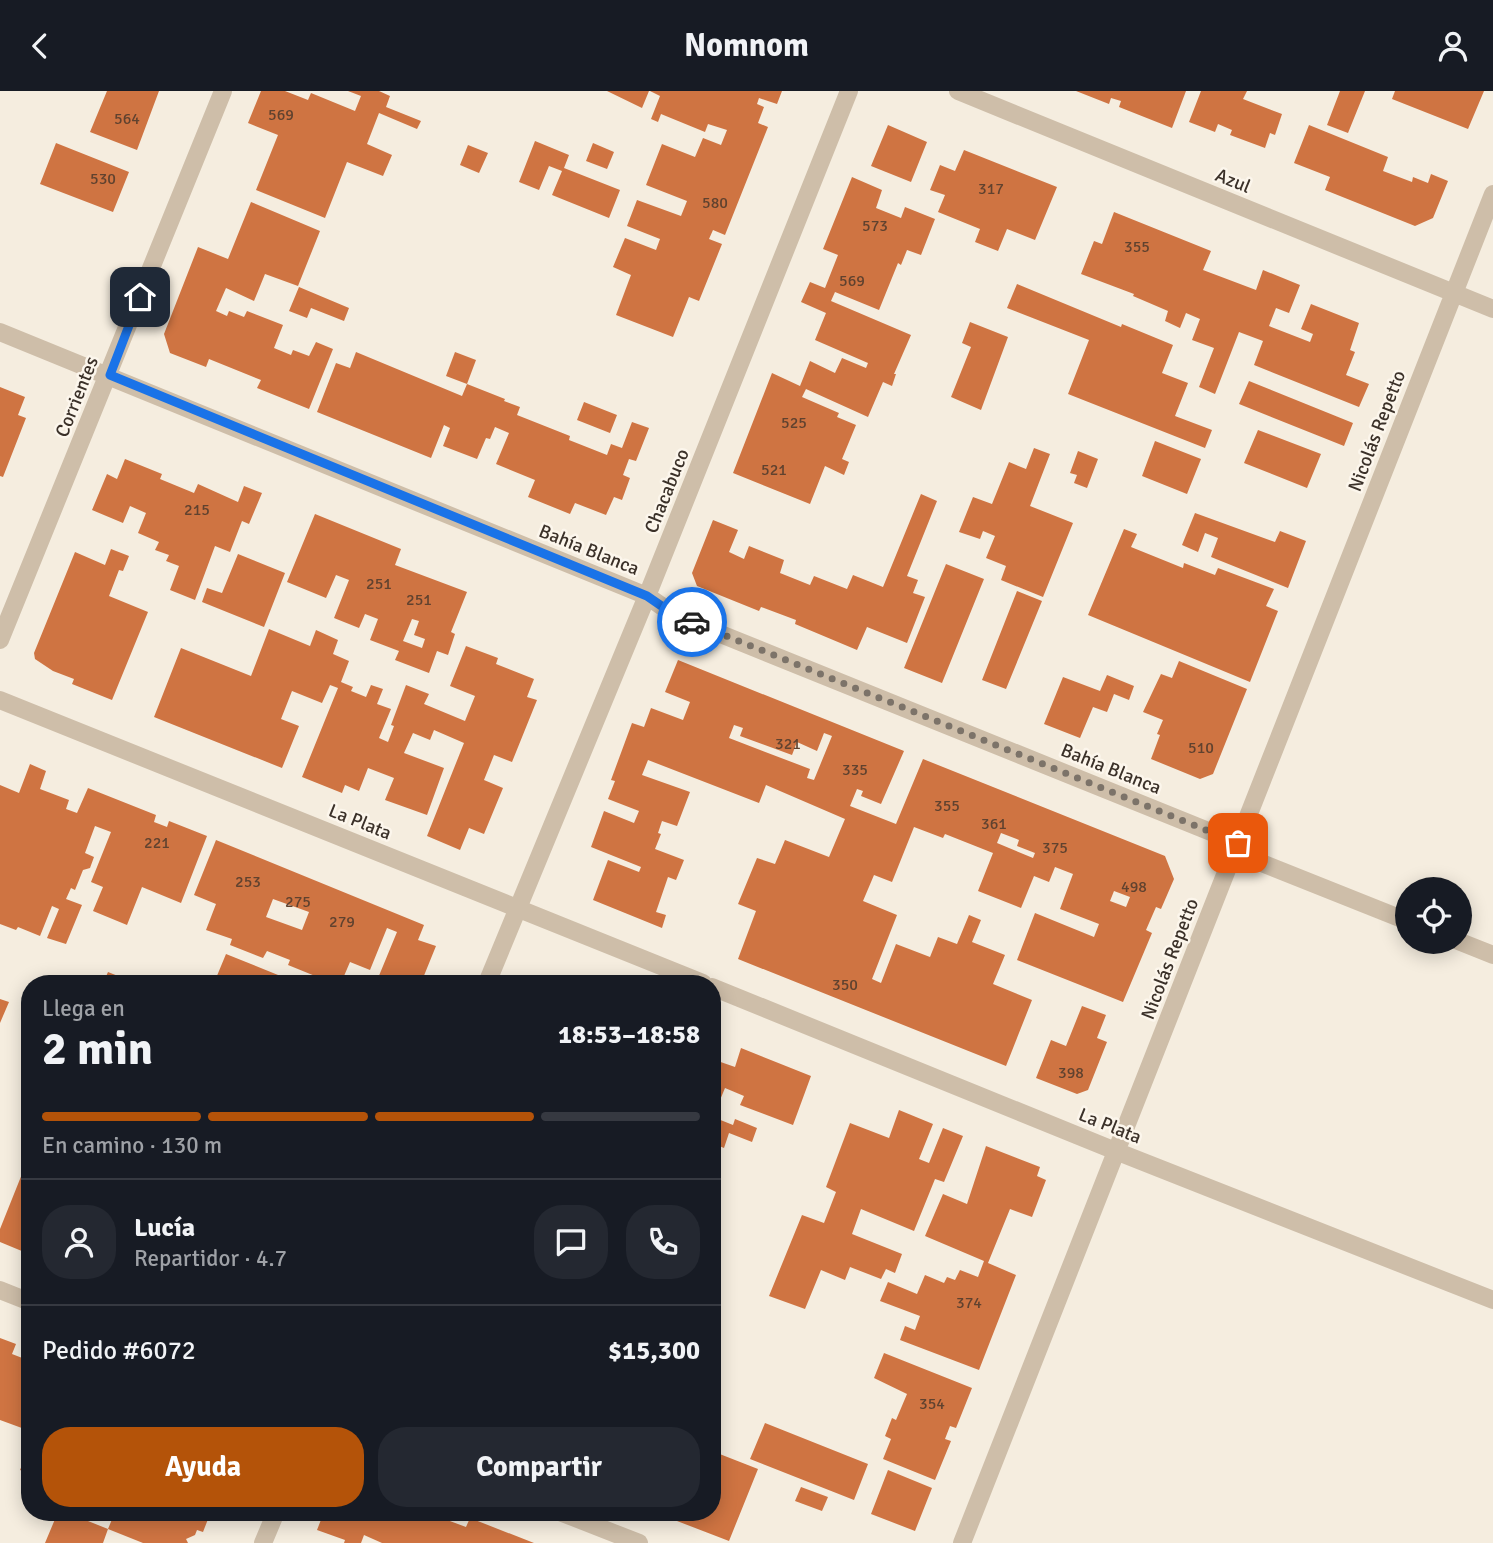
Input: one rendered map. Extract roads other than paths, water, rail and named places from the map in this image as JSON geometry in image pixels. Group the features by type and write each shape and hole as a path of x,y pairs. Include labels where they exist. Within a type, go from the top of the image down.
{"street":[{"name":"Corrientes","path":"0,640 110,375 223,91"},
{"name":"Chacabuco","path":"490,975 647,596 849,91"},
{"name":"Azul","path":"958,91 1493,309"},
{"name":"Nicolás Repetto","path":"962,1543 1493,194"},
{"name":"Bahía Blanca","path":"0,332 647,596 676,616 1236,847 1395,916"},
{"name":"La Plata","path":"0,700 683,975"},
{"path":"1472,947 1493,955"},
{"name":"La Plata","path":"721,991 1118,1152 1493,1300"},
{"path":"0,1290 21,1298"},
{"path":"263,1543 272,1521"},
{"path":"583,1521 639,1543"}]}
